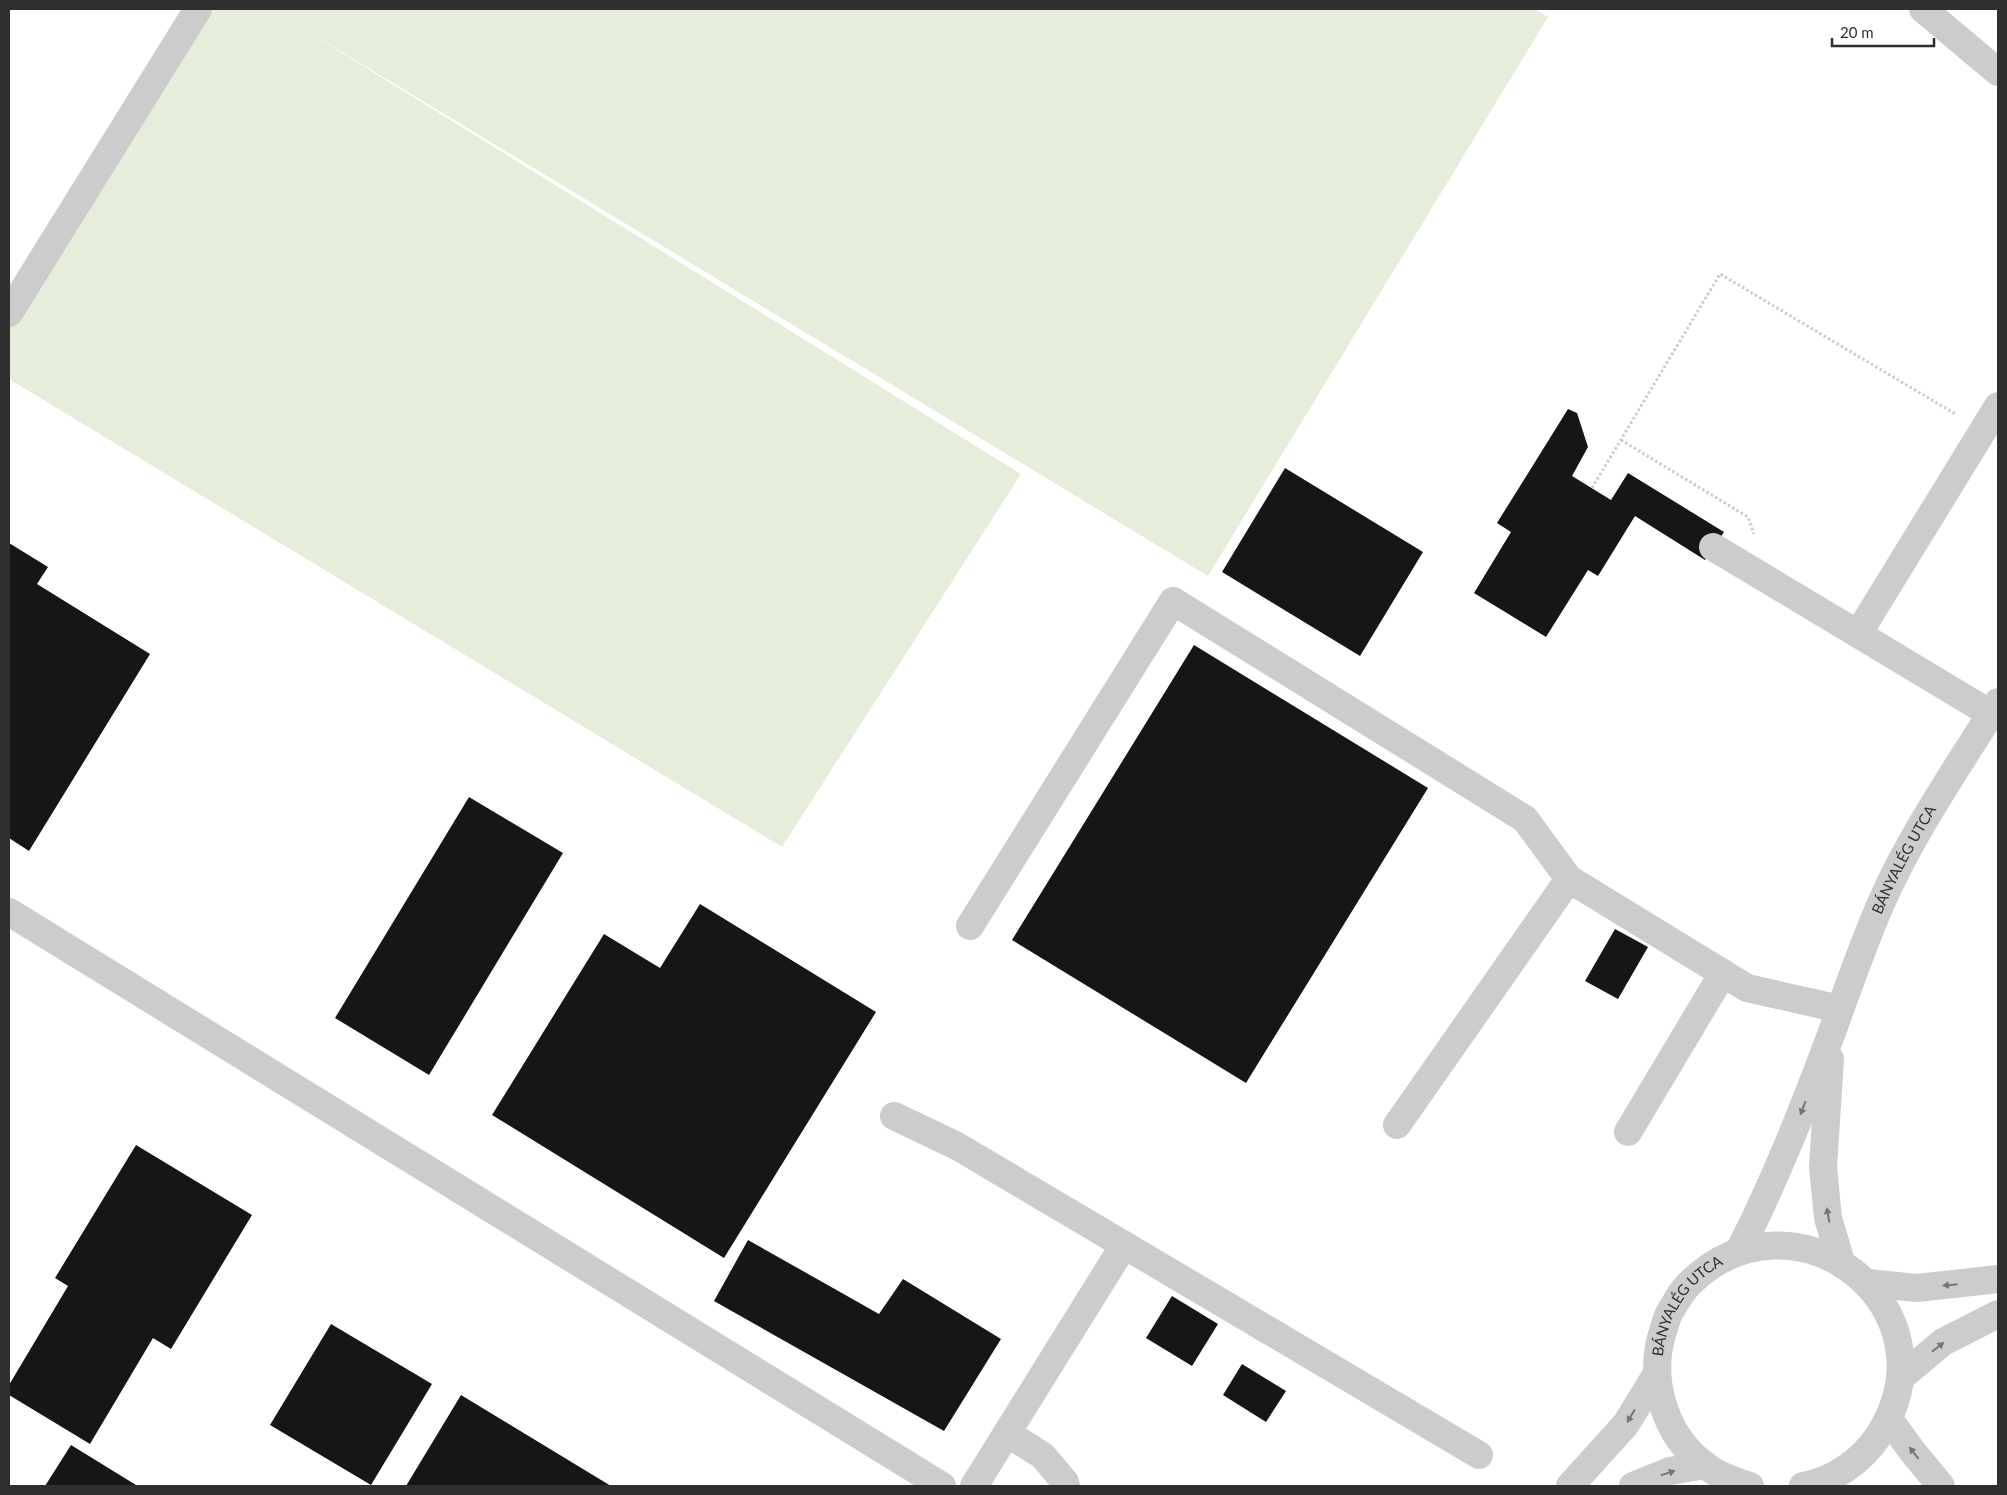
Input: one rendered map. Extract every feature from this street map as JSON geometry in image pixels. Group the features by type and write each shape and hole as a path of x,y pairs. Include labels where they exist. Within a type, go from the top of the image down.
{"street":[{"path":"9,313 198,9"},
{"path":"1923,9 1998,72"},
{"path":"1858,634 1998,406"},
{"path":"1714,547 1858,634 1995,708"},
{"path":"970,926 1172,602 1525,819 1569,880 1747,988 1836,1019"},
{"name":"BÁNYALÉG UTCA","path":"1739,1251 1760,1210 1793,1133 1857,960 1882,899 1916,836 1995,708"},
{"path":"1397,1125 1569,880"},
{"path":"9,912 942,1486"},
{"path":"1628,1132 1723,973"},
{"name":"BÁNYALÉG UTCA","path":"1836,1019 1823,1168 1828,1218 1841,1262"},
{"path":"894,1116 957,1146 1479,1455"},
{"path":"974,1486 1124,1245"},
{"name":"BÁNYALÉG UTCA","path":"1715,1476 1680,1440 1663,1409 1656,1375 1658,1343 1669,1313 1686,1286 1710,1266 1739,1251 1773,1245 1808,1249 1841,1262 1868,1283 1888,1311 1899,1343 1900,1378 1889,1419 1870,1448 1844,1471 1810,1486"},
{"path":"1868,1283 1917,1288 1998,1279"},
{"path":"1900,1378 1943,1342 1998,1314"},
{"name":"BÁNYALÉG UTCA","path":"1570,1486 1626,1424 1656,1375"},
{"path":"1889,1419 1941,1486"},
{"path":"1007,1433 1042,1456 1065,1482 1066,1486"},
{"name":"BÁNYALÉG UTCA","path":"1633,1486 1670,1471 1715,1476 1750,1486"}],"path":[{"path":"1592,488 1720,274 1983,431"},
{"path":"1621,440 1748,517 1755,536 1748,568"}],"green space":[{"path":"212,9 1534,9 1548,17 1208,576 289,20 1021,474 782,847 9,379 9,330"}],"building":[{"path":"1568,409 1577,413 1588,447 1572,476 1611,500 1628,473 1724,532 1705,560 1635,516 1598,576 1588,570 1546,637 1474,593 1511,532 1497,523"},
{"path":"1285,468 1423,552 1360,656 1222,572"},
{"path":"9,543 48,567 37,584 150,654 29,851 9,838"},
{"path":"1194,645 1428,788 1246,1083 1012,940"},
{"path":"469,797 563,853 429,1075 335,1018"},
{"path":"700,904 876,1012 724,1258 492,1115 604,934 660,968"},
{"path":"1615,929 1648,947 1618,999 1585,981"},
{"path":"136,1145 252,1215 171,1349 153,1338 90,1444 9,1395 9,1385 68,1286 55,1278"},
{"path":"748,1240 879,1314 903,1279 1001,1339 944,1431 714,1301"},
{"path":"1172,1296 1218,1324 1192,1366 1146,1338"},
{"path":"331,1324 432,1384 371,1485 270,1425"},
{"path":"1242,1364 1286,1391 1266,1422 1223,1395"},
{"path":"461,1395 611,1486 406,1486"},
{"path":"71,1445 136,1485 45,1486"}]}
